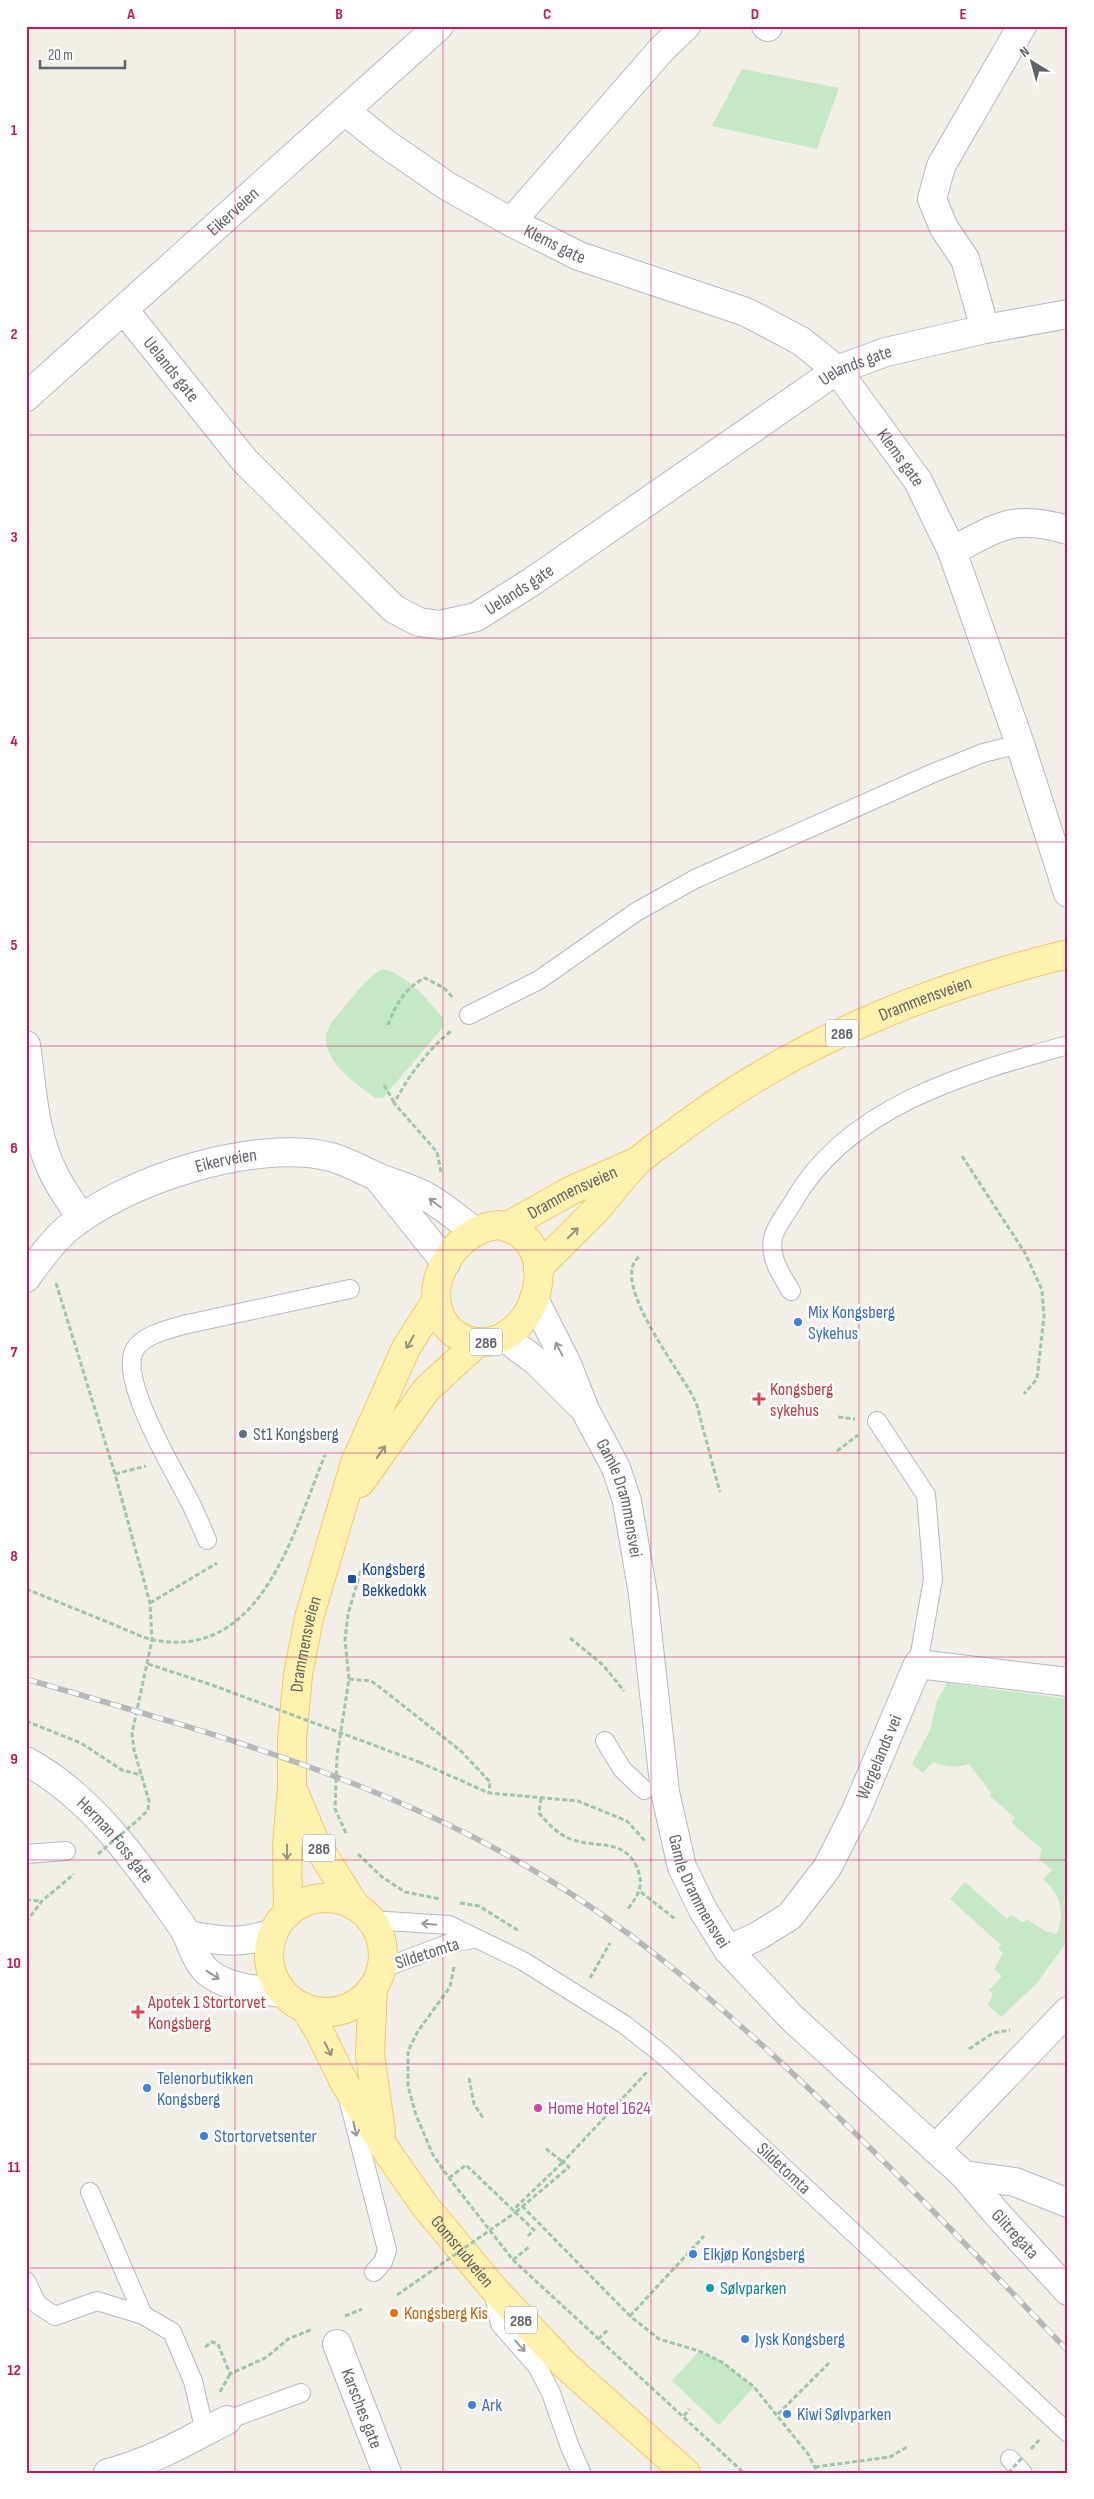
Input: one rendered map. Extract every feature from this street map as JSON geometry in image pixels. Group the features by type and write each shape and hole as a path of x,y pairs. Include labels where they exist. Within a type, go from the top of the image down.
{"main road":[{"name":"Drammensveien","path":"506,1227 570,1191 639,1160 733,1092 827,1039 943,992 1010,969 1068,954"},
{"name":"Drammensveien","path":"538,1268 591,1215 639,1160"},
{"name":"286","path":"490,1226 506,1227 514,1230 529,1241 534,1249 538,1268 537,1288 534,1299 522,1323 491,1340 467,1341 449,1329 443,1322 436,1301 439,1281 446,1263 462,1241 475,1231 490,1226"},
{"name":"Drammensveien","path":"281,1923 292,1786 294,1706 304,1646 324,1562 355,1463 406,1348 436,1301"},
{"name":"Drammensveien","path":"343,1506 426,1390 491,1340"},
{"name":"Drammensveien","path":"292,1786 314,1840 363,1913"},
{"path":"281,1923 300,1904 328,1898 342,1900 363,1913"},
{"name":"286","path":"363,1913 380,1936 383,1950 377,1978"},
{"name":"286","path":"281,1923 269,1958 271,1970 294,2000"},
{"path":"294,2000 329,2012 342,2009 364,1997 377,1978"},
{"name":"Gomsrudveien","path":"377,1978 371,2072 383,2142"},
{"name":"Gomsrudveien","path":"294,2000 319,2031 344,2082 425,2206 493,2288 565,2366 686,2473"}],"street":[{"name":"Eikerveien","path":"26,398 439,26"},
{"name":"Klems gate","path":"510,222 662,49 686,26"},
{"path":"985,329 974,286 964,259 944,228 932,199 941,166 1022,26"},
{"name":"Klems gate","path":"345,111 385,143 447,186 510,222 579,256 746,312 801,341 837,370 918,481 952,551 1020,744 1068,893"},
{"name":"Uelands gate","path":"124,310 252,468 394,609 419,622 440,625 476,617 533,581 837,370 886,352 985,329 1068,314"},
{"path":"952,551 1000,526 1027,521 1068,530"},
{"path":"26,1045 38,1127 48,1159 62,1188 81,1218"},
{"name":"Eikerveien","path":"26,1278 55,1241 81,1218 127,1193 188,1170 241,1156 269,1152 311,1153 347,1162 377,1177 426,1196 475,1231"},
{"name":"Eikerveien","path":"377,1177 446,1263"},
{"name":"Gamle Drammensvei","path":"534,1299 567,1364 585,1410 616,1468 627,1501 643,1594 665,1792 682,1867 703,1910 728,1950 791,2017 964,2175"},
{"name":"Gamle Drammensvei","path":"491,1340 536,1362 585,1410"},
{"path":"918,1664 1068,1682"},
{"name":"Wergelands vei","path":"728,1950 758,1936 790,1916 827,1868 856,1812 918,1664"},
{"name":"Herman Foss gate","path":"26,1761 57,1781 96,1815 130,1853 188,1935 200,1965 210,1974 236,1985 294,2000"},
{"path":"188,1935 244,1942 257,1940 281,1923"},
{"path":"935,2149 1068,2011"},
{"path":"964,2175 1015,2182 1068,2203"},
{"name":"Glitregata","path":"964,2175 1068,2291"},
{"name":"Karsches gate","path":"339,2330 387,2473"},
{"path":"108,2473 126,2468 167,2451 215,2427"}],"lane":[{"path":"469,1016 539,980 636,912 695,879 931,774 983,753 1020,744"},
{"path":"790,1291 776,1266 773,1238 803,1183 850,1136 917,1095 968,1075 1068,1045"},
{"path":"207,1540 150,1424 138,1394 132,1368 135,1349 141,1342 159,1332 183,1325 350,1288"},
{"path":"877,1421 926,1495 933,1579 918,1664"},
{"path":"605,1741 622,1769 644,1790"},
{"path":"26,1854 66,1851"},
{"name":"Sildetomta","path":"363,1913 449,1925 523,1962 625,2025 663,2055 1068,2433"},
{"name":"Sildetomta","path":"377,1978 442,1946 474,1939"},
{"path":"344,2082 387,2250 383,2262 374,2272"},
{"path":"90,2192 143,2315"},
{"path":"26,2281 37,2304 55,2316 97,2301 143,2315 172,2332 215,2427 301,2393"},
{"path":"493,2288 500,2324 537,2366 551,2392 570,2447 581,2472"}],"path":[{"path":"388,1025 395,1006 414,983 426,978 444,988 469,1016 432,1047 408,1078 394,1103"},
{"path":"384,1085 394,1103 419,1128 437,1152 441,1172"},
{"path":"962,1156 1025,1253 1042,1290 1044,1316 1037,1378 1024,1394"},
{"path":"639,1258 634,1262 630,1273 642,1312 694,1399 720,1492"},
{"path":"54,1275 115,1474 150,1603 152,1640 132,1733 149,1806 139,1819 91,1860"},
{"path":"26,1589 152,1640 190,1642 204,1638 231,1624 251,1606 279,1567 325,1455"},
{"path":"115,1474 147,1466"},
{"path":"150,1603 217,1563"},
{"path":"348,1839 335,1809 337,1756 349,1679 345,1640 348,1614 361,1570"},
{"path":"570,1638 603,1665 636,1706 656,1701"},
{"path":"148,1664 212,1685 419,1762 490,1793 578,1801 603,1810 627,1821 651,1847"},
{"path":"349,1679 371,1682 377,1685 461,1751 490,1782 490,1793"},
{"path":"26,1721 81,1743 122,1770 141,1775"},
{"path":"541,1798 539,1813 548,1824 568,1838 587,1844 605,1844 626,1851 634,1862 641,1880 641,1892 628,1909"},
{"path":"353,1846 382,1877 405,1892 446,1900"},
{"path":"26,1922 42,1901 77,1872"},
{"path":"641,1892 678,1922"},
{"path":"26,1900 42,1901"},
{"path":"590,1978 610,1943"},
{"path":"453,1964 450,1987 418,2031 408,2051 408,2086 416,2115 433,2154 449,2178 513,2260 744,2473"},
{"path":"969,2049 993,2033 1013,2030"},
{"path":"515,2211 663,2055"},
{"path":"469,2078 474,2104 483,2118"},
{"path":"397,2295 522,2206 569,2168 545,2148"},
{"path":"449,2178 466,2165 534,2230 528,2236"},
{"path":"522,2206 630,2316 658,2339 699,2351 722,2362 754,2387 778,2414 808,2454 818,2473"},
{"path":"630,2316 704,2236"},
{"path":"513,2260 529,2247"},
{"path":"339,2330 362,2308"},
{"path":"215,2427 220,2392 230,2374 267,2357 288,2339 314,2328"},
{"path":"598,2339 610,2329"},
{"path":"204,2350 206,2344 212,2342 218,2344 230,2374"},
{"path":"778,2414 829,2363"},
{"path":"217,2384 220,2392"},
{"path":"684,2416 689,2409"},
{"path":"815,2467 890,2458 909,2446"}],"green space":[{"path":"742,69 839,88 817,149 712,126"},
{"path":"383,969 392,972 416,989 443,1018 443,1027 383,1098 375,1098 340,1069 328,1050 326,1040 328,1029 332,1022 363,984"},
{"path":"947,1683 1068,1699 1068,1940 1037,1983 1001,2017 988,2005 993,1994 989,1990 1002,1976 994,1969 1003,1953 998,1949 1001,1945 950,1899 965,1882 1007,1919 1011,1915 1022,1922 1028,1920 1045,1931 1057,1934 1061,1918 1060,1904 1054,1891 1043,1879 1052,1870 1039,1859 1042,1849 1014,1825 1012,1822 1015,1818 990,1796 991,1793 969,1764 951,1766 933,1762 923,1773 912,1764 930,1730 937,1701"},
{"path":"699,2351 722,2362 754,2387 719,2425 672,2381"}],"railway":[{"path":"26,1679 214,1735 337,1777 397,1801 456,1829 514,1859 554,1883 630,1935 702,1992 736,2022 838,2116 1068,2351"}],"place":[{"name":"Mix Kongsberg Sykehus","path":"798,1322"},
{"name":"Kongsberg sykehus","path":"759,1399"},
{"name":"St1 Kongsberg","path":"243,1434"},
{"name":"Kongsberg Bekkedokk","path":"352,1579"},
{"name":"Apotek 1 Stortorvet Kongsberg","path":"138,2012"},
{"name":"Telenorbutikken Kongsberg","path":"147,2088"},
{"name":"Home Hotel 1624","path":"538,2108"},
{"name":"Stortorvetsenter","path":"204,2136"},
{"name":"Elkjøp Kongsberg","path":"693,2254"},
{"name":"Sølvparken","path":"710,2288"},
{"name":"Kongsberg Kis","path":"394,2313"},
{"name":"Jysk Kongsberg","path":"745,2339"},
{"name":"Ark","path":"472,2405"},
{"name":"Kiwi Sølvparken","path":"787,2414"}]}
